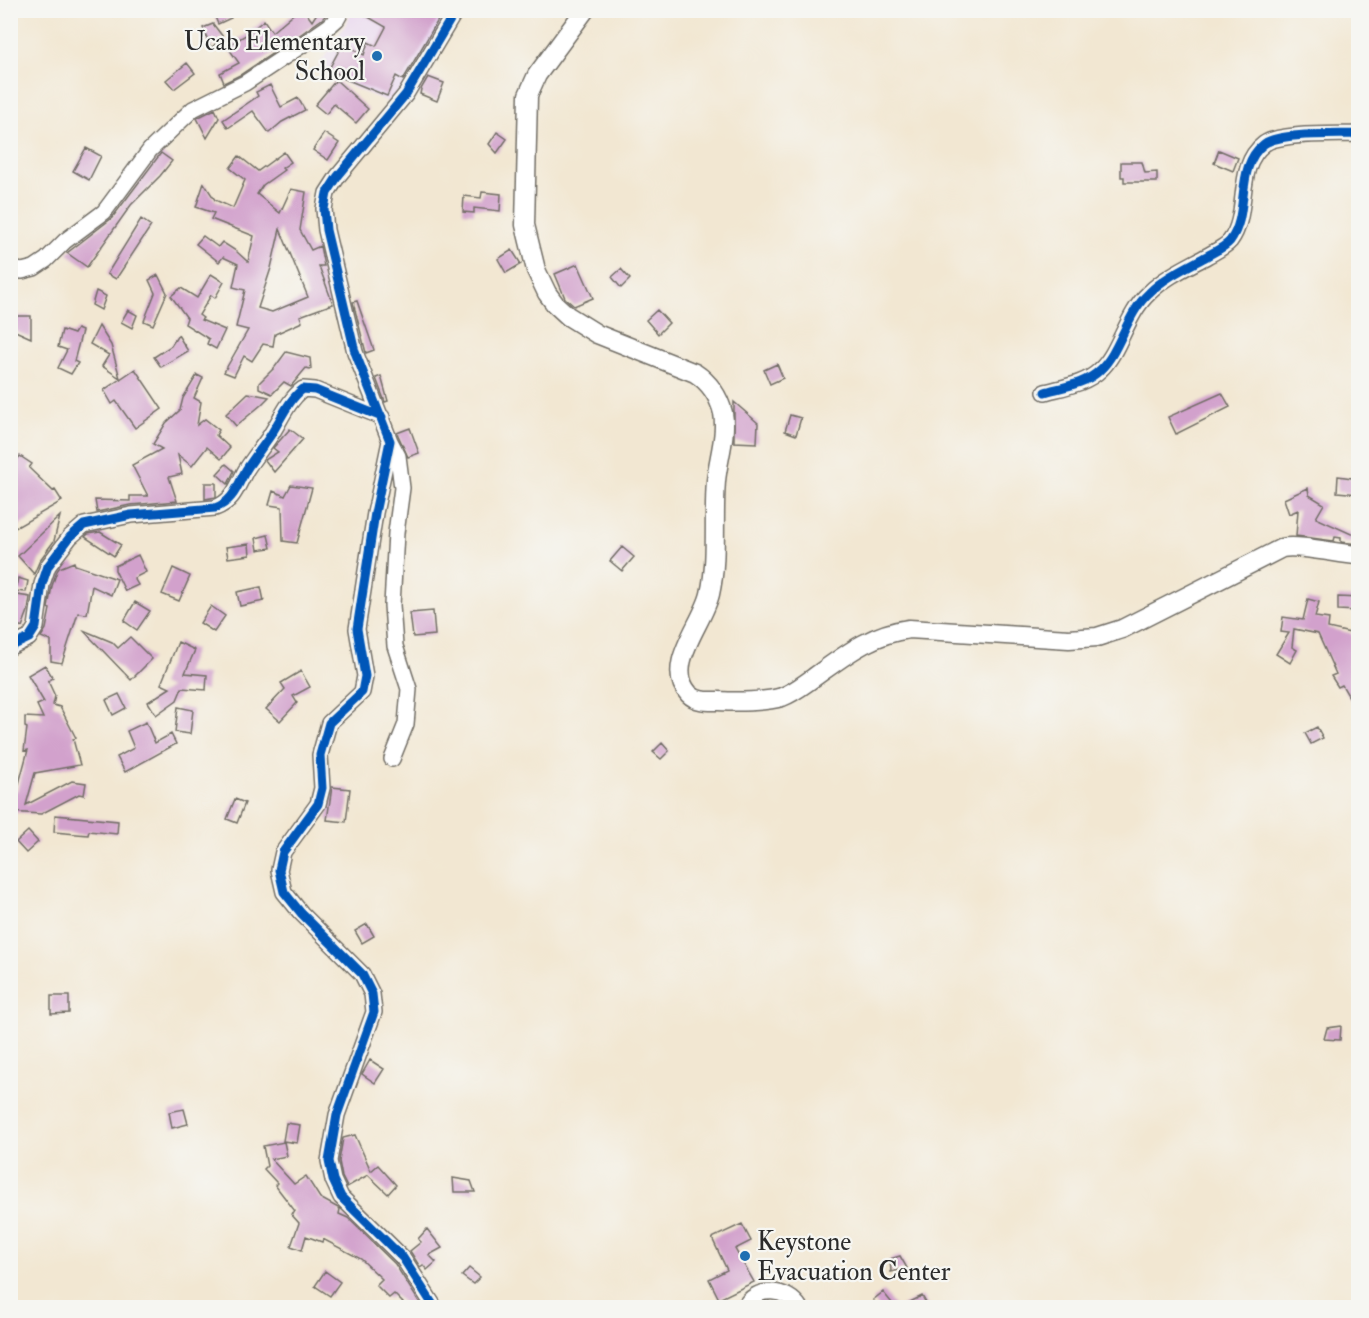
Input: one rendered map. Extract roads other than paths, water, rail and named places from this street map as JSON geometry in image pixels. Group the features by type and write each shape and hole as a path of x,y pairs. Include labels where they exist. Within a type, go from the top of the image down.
{"main road":[{"path":"585,10 537,75 528,94 525,225 536,270 555,304 568,316 597,334 703,378 717,398 723,414 722,443 716,480 712,581 705,612 681,662 681,680 691,696 697,700 722,702 782,697 861,644 894,631 909,629 1069,639 1097,637 1122,629 1282,548 1293,546 1337,554 1359,555"}],"street":[{"path":"10,268 28,270 46,260 65,241 104,212 150,150 193,109 245,83 328,27 337,19 342,10"},
{"path":"392,759 406,724 410,689 394,646 392,605 396,533 402,488 398,456 355,352 326,230 324,209 327,193 338,176 406,94 456,10"},
{"path":"1046,392 1082,382 1101,370 1130,316 1149,293 1175,274 1229,243 1238,225 1250,159 1265,143 1290,136 1359,134"},
{"path":"10,647 29,638 36,627 42,584 48,566 70,537 84,525 131,516 215,508 224,505 234,494 250,464 269,438 292,399 303,389 315,390 382,417"},
{"path":"390,441 375,513 357,629 365,676 362,692 329,723 320,755 322,788 318,804 283,852 279,870 284,892 301,913 362,974 372,994 374,1012 337,1115 329,1161 333,1179 341,1197 403,1258 435,1308"},
{"path":"744,1308 747,1301 762,1292 788,1296 800,1308"}],"place":[{"name":"Ucab Elementary School","path":"377,56"},
{"name":"Keystone Evacuation Center","path":"745,1256"}]}
